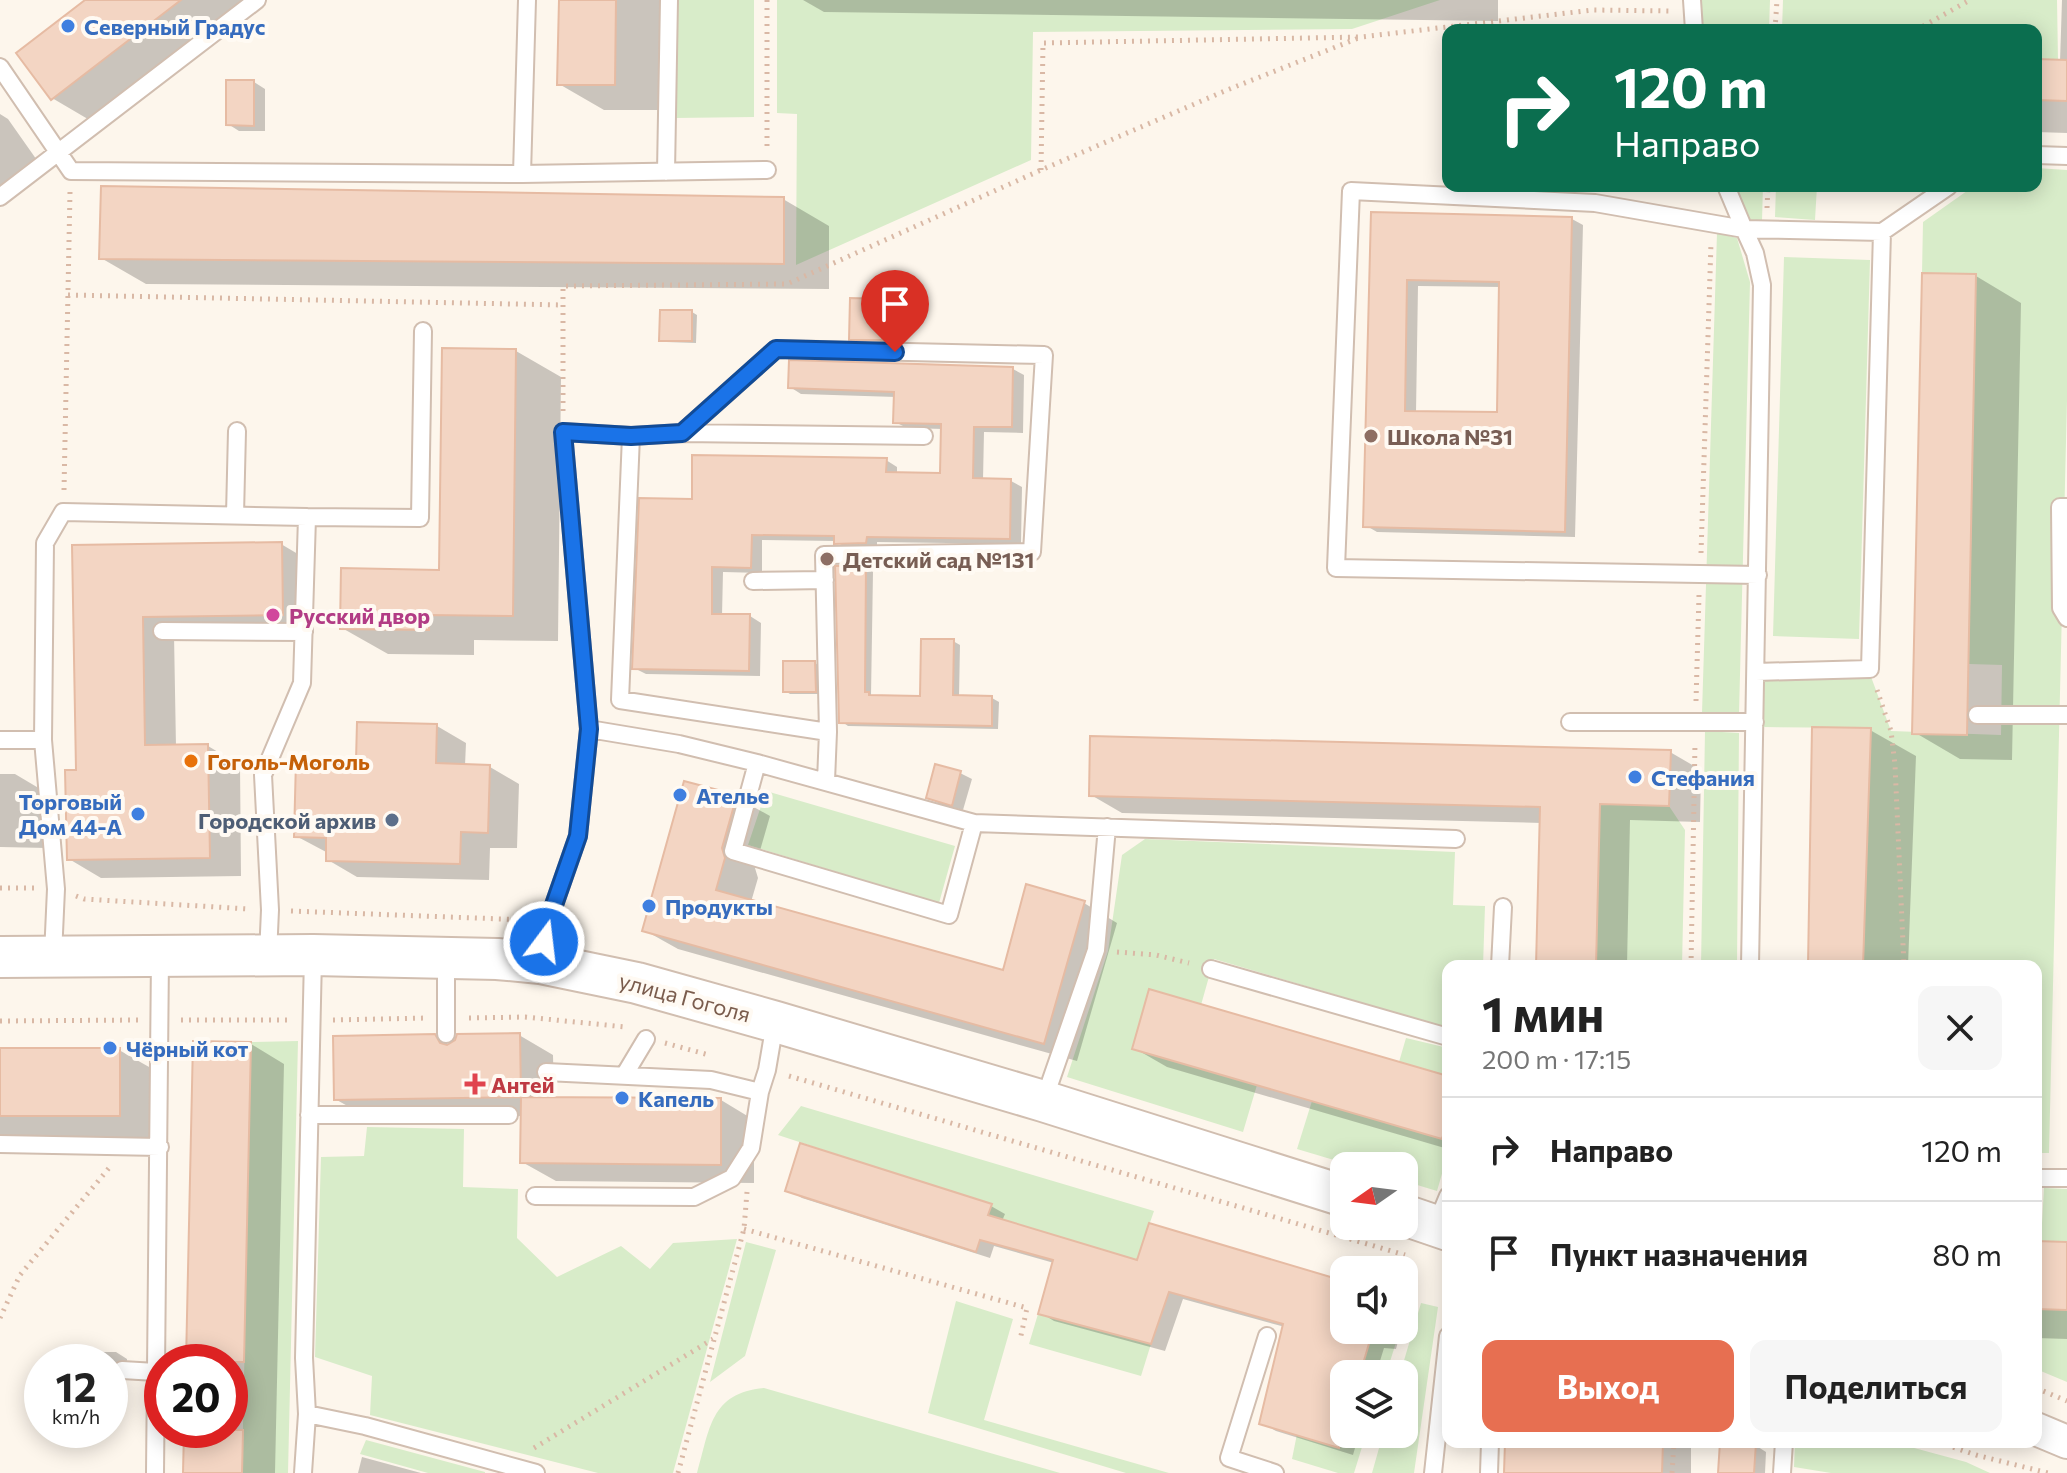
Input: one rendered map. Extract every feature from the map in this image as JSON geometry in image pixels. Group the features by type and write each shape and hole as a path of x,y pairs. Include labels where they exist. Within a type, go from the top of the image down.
{"street":[{"name":"улица Гоголя","path":"0,957 313,955 497,959 540,963 637,983 776,1022 1043,1101 1330,1192"},
{"path":"2042,1432 2067,1442"}],"lane":[{"path":"0,197 257,0"},
{"path":"522,174 527,0"},
{"path":"666,172 669,0"},
{"path":"0,67 71,171 522,174 767,170"},
{"path":"2042,155 2067,156"},
{"path":"1758,575 1336,568 1351,191 1595,203 1744,229 1882,232 1940,192"},
{"path":"1729,192 1755,253 1762,285 1750,960"},
{"path":"1756,672 1870,669 1882,232"},
{"path":"53,955 56,889 43,740 45,543 63,512 420,518 423,331"},
{"path":"682,433 776,349 1044,355 1032,552 824,555 828,732 826,781"},
{"path":"235,515 237,431"},
{"path":"540,963 548,922 578,836 589,729 563,432 631,436 682,433 924,436"},
{"path":"631,436 620,700 828,732"},
{"path":"2067,507 2060,507 2061,608 2067,618"},
{"path":"268,955 270,910 263,775 302,683 307,517"},
{"path":"753,581 825,580"},
{"path":"162,631 304,632"},
{"path":"1977,715 2067,715"},
{"path":"1570,722 1755,722"},
{"path":"589,729 679,744 757,763 974,823 1456,839"},
{"path":"0,740 43,740"},
{"path":"757,763 733,851 949,915 974,823"},
{"path":"1043,1101 1096,950 1107,827"},
{"path":"1500,960 1503,907"},
{"path":"303,1473 307,1414 304,1358 313,955"},
{"path":"156,1344 160,957"},
{"path":"446,959 446,1034"},
{"path":"1211,969 1442,1035"},
{"path":"535,1196 694,1197 732,1178 751,1148 776,1022"},
{"path":"625,1074 646,1039"},
{"path":"546,1072 711,1080 760,1092"},
{"path":"309,1115 509,1115"},
{"path":"0,1144 160,1147"},
{"path":"2042,1178 2067,1178"},
{"path":"1267,1336 1229,1458 1275,1473"},
{"path":"1433,1473 1442,1391"},
{"path":"307,1414 365,1426 536,1473"},
{"path":"155,1448 155,1473"},
{"path":"1489,1473 1490,1448"},
{"path":"1782,1473 1784,1448"}],"path":[{"path":"767,0 767,170"},
{"path":"1775,24 1777,0"},
{"path":"1927,24 1970,0"},
{"path":"1473,24 1593,10 1692,6"},
{"path":"1041,170 1043,43 1361,37 1442,28"},
{"path":"563,432 563,286 787,284 1041,170 1227,90 1361,37"},
{"path":"63,512 71,171"},
{"path":"68,295 563,305"},
{"path":"1870,669 1891,731 1895,765 1904,960"},
{"path":"0,888 56,889 84,899 270,910"},
{"path":"1096,950 1156,955 1211,969"},
{"path":"0,1318 20,1275 83,1196 129,1146"},
{"path":"678,1473 744,1229 751,1148"},
{"path":"744,1229 1027,1308 1020,1340"},
{"path":"509,1466 714,1339"},
{"path":"2042,1391 2067,1401"},
{"path":"1672,1473 1674,1448"},
{"path":"1956,1448 2048,1473"}],"green space":[{"path":"678,0 754,0 754,117 675,118"},
{"path":"777,0 1440,0 1352,29 1033,32 1031,160 796,265 797,114 777,113"},
{"path":"1701,0 1770,0 1769,24 1701,24"},
{"path":"1783,0 2057,0 2058,60 2042,59 2042,24 1782,24"},
{"path":"2042,168 2067,170 2067,400 2049,1153 2042,1153 2042,960 1863,960 1871,728 1763,727 1763,677 1870,674 1891,731 2001,735 2002,665 1969,664 1976,275 1922,273 1923,222 1966,192 2042,192"},
{"path":"1737,192 1763,192 1762,221 1749,220"},
{"path":"1776,192 1817,192 1815,220 1775,217"},
{"path":"1717,233 1737,238 1750,282 1739,714 1702,713"},
{"path":"1784,257 1870,260 1859,639 1773,636"},
{"path":"1705,731 1739,733 1737,960 1701,960"},
{"path":"766,791 955,846 939,903 748,845"},
{"path":"1600,804 1669,806 1685,830 1682,960 1596,960"},
{"path":"1145,839 1455,852 1453,905 1485,906 1483,960 1442,960 1442,1026 1214,959 1201,1005 1149,990 1132,1048 1257,1085 1243,1132 1067,1077 1108,951 1122,855"},
{"path":"1406,1038 1442,1047 1442,1074 1399,1062"},
{"path":"298,1041 288,1473 242,1473 243,1448 248,1448 248,1344 245,1344 251,1042"},
{"path":"1312,1101 1442,1139 1442,1174 1437,1191 1418,1185 1418,1152 1330,1152 1330,1159 1297,1149"},
{"path":"801,1106 1154,1211 1137,1260 988,1215 991,1205 778,1135"},
{"path":"367,1127 464,1129 463,1187 518,1189 517,1238 557,1277 621,1246 650,1269 673,1243 737,1239 673,1473 598,1473 370,1415 372,1376 315,1357 321,1157 364,1156"},
{"path":"2044,1188 2067,1189 2067,1242 2042,1241"},
{"path":"746,1242 776,1250 745,1356 710,1382"},
{"path":"956,1301 1013,1319 984,1420 1169,1473 1126,1473 928,1413"},
{"path":"1421,1303 1438,1307 1418,1445 1418,1360 1404,1360 1409,1344 1418,1344"},
{"path":"2042,1309 2067,1310 2067,1382 2042,1372"},
{"path":"1038,1314 1151,1344 1141,1376 1029,1344"},
{"path":"1369,1344 1396,1344 1390,1360 1364,1360"},
{"path":"764,1388 1060,1473 697,1473 710,1428 722,1405 746,1391"},
{"path":"1297,1434 1330,1445 1330,1448 1362,1448 1354,1473 1338,1473 1292,1459"},
{"path":"366,1440 485,1473 428,1473 360,1454"},
{"path":"1379,1448 1418,1448 1414,1473 1372,1473"},
{"path":"1795,1448 1914,1448 1966,1462 1990,1473 1831,1473 1794,1467"}],"building":[{"path":"85,0 181,0 51,100 16,53"},
{"path":"559,0 616,0 615,85 557,85"},
{"path":"2042,59 2067,60 2067,101 2042,100"},
{"path":"226,80 254,80 254,126 226,125"},
{"path":"101,186 784,197 784,264 99,259"},
{"path":"1371,212 1572,217 1565,532 1363,527","holes":["1407,280 1499,282 1497,412 1405,411"]},
{"path":"1922,273 1976,274 1967,735 1912,734"},
{"path":"850,298 883,299 882,340 849,340"},
{"path":"660,310 692,310 692,341 659,341"},
{"path":"442,348 516,349 513,616 429,615 429,630 340,629 341,568 439,570"},
{"path":"789,360 1013,367 1012,427 974,427 973,478 1011,479 1010,539 867,537 866,543 834,544 834,536 752,535 751,568 712,567 712,614 750,614 749,671 632,669 639,498 692,499 692,455 887,458 886,472 940,473 941,424 893,423 894,392 788,388"},
{"path":"282,542 283,615 143,617 145,745 208,744 210,858 67,860 65,770 76,770 72,545"},
{"path":"866,565 865,692 869,695 920,696 921,639 954,639 953,695 992,696 992,726 839,723 835,566"},
{"path":"783,661 815,661 816,692 783,692"},
{"name":"Городской архив","path":"357,722 437,724 436,763 490,765 488,833 461,832 460,864 326,861 326,838 294,837 296,760 356,761"},
{"path":"1812,727 1871,728 1863,960 1808,960"},
{"path":"1090,736 1671,750 1669,806 1600,804 1596,960 1536,960 1540,807 1089,796"},
{"path":"935,764 961,771 952,806 926,798"},
{"path":"684,781 737,795 722,848 725,858 716,890 1003,970 1026,884 1085,901 1044,1044 642,931"},
{"path":"1149,989 1442,1074 1442,1139 1132,1049"},
{"path":"520,1033 521,1097 334,1100 333,1036 435,1034 440,1043 447,1045 455,1040 457,1034"},
{"path":"193,1041 251,1042 244,1344 186,1344"},
{"path":"0,1048 120,1048 120,1116 0,1116"},
{"path":"521,1097 721,1098 721,1165 520,1163"},
{"path":"800,1143 992,1204 988,1215 1137,1260 1149,1223 1330,1277 1330,1344 1369,1344 1364,1360 1330,1360 1330,1445 1259,1424 1283,1324 1169,1292 1151,1344 1038,1314 1053,1260 980,1240 976,1252 785,1191"},
{"path":"2042,1241 2067,1242 2067,1310 2042,1309"},
{"path":"184,1448 243,1448 242,1473 183,1473"},
{"path":"1505,1448 1663,1448 1662,1473 1504,1473"},
{"path":"1720,1448 1756,1448 1754,1473 1718,1473"}],"place":[{"name":"Северный Градус","path":"68,26"},
{"name":"Школа №31","path":"1371,436"},
{"name":"Детский сад №131","path":"827,559"},
{"name":"Русский двор","path":"273,615"},
{"name":"Гоголь-Моголь","path":"191,761"},
{"name":"Стефания","path":"1635,777"},
{"name":"Ателье","path":"680,795"},
{"name":"Торговый Дом 44-А","path":"138,814"},
{"name":"Городской архив","path":"392,820"},
{"name":"Продукты","path":"649,906"},
{"name":"Чёрный кот","path":"110,1048"},
{"name":"Антей","path":"475,1084"},
{"name":"Капель","path":"622,1098"}],"route":[{"path":"544,942 578,836 589,729 563,432 631,436 682,433 776,349 895,352"}]}
